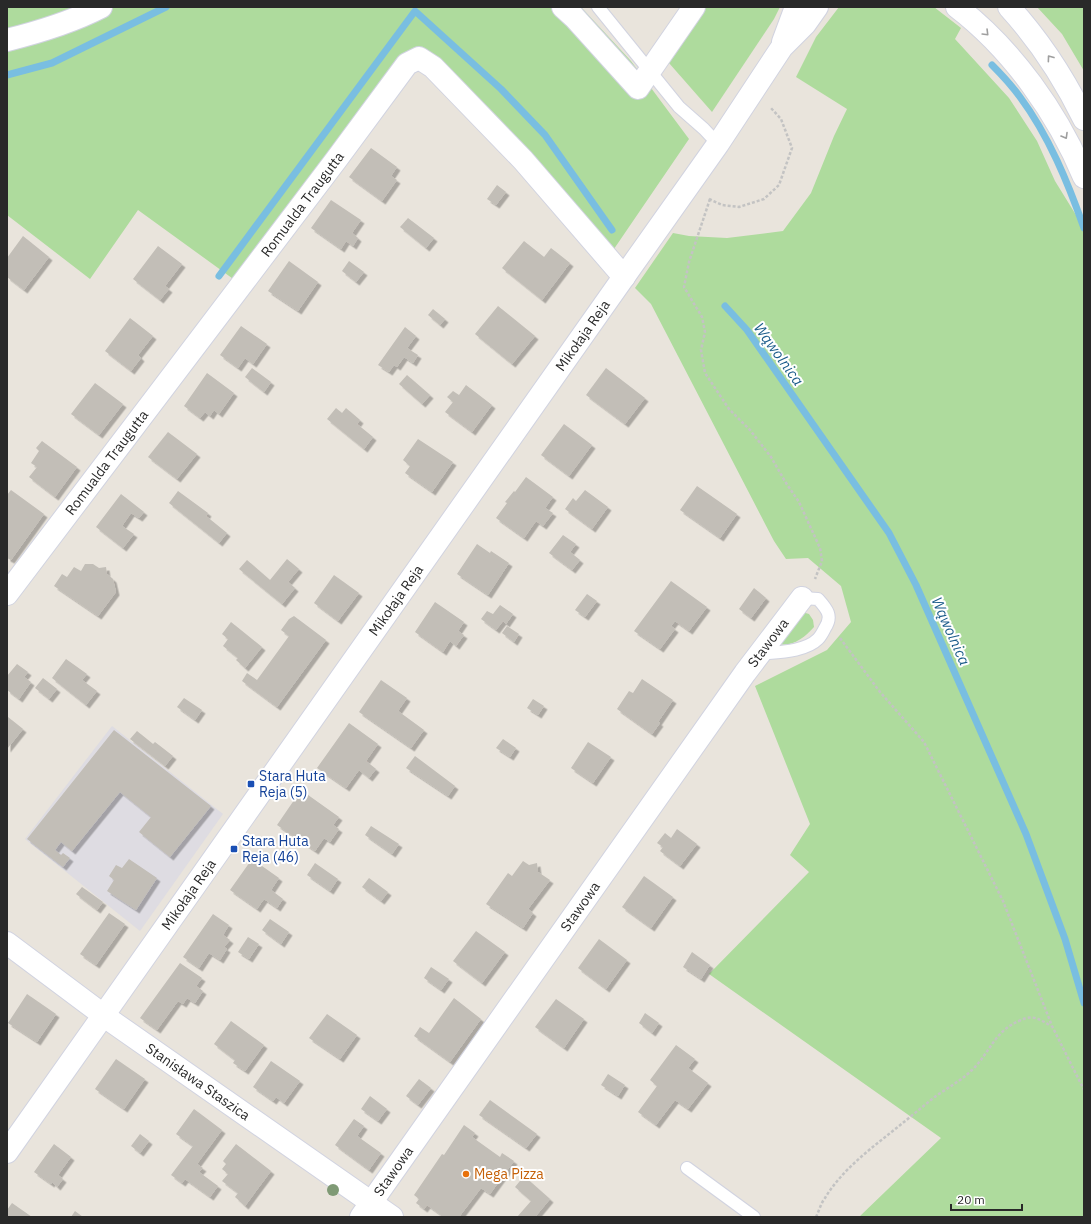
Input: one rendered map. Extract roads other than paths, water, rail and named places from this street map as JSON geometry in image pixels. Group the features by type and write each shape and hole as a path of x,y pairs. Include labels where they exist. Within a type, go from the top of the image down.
{"street":[{"path":"7,40 42,31 89,14 101,7"},
{"path":"564,7 638,88 694,7"},
{"name":"Mikołaja Reja","path":"782,47 796,7"},
{"name":"Mikołaja Reja","path":"7,1152 718,144 782,47 804,24 817,7"},
{"path":"957,7 971,18 1001,48 1027,79 1047,106 1073,150 1084,177"},
{"path":"1009,7 1024,23 1052,61 1070,91 1084,119"},
{"name":"Romualda Traugutta","path":"7,594 407,64 419,58 433,67 523,160 624,277"},
{"name":"Stawowa","path":"367,1210 759,654 802,598"},
{"name":"Stanisława Staszica","path":"7,942 367,1210 392,1217"}],"lane":[{"path":"598,7 679,107 704,129 718,144"},
{"path":"759,654 801,648 810,645 818,639 828,624 830,616 826,608 818,599 802,598"},
{"path":"687,1168 754,1217"}],"waterway":[{"path":"7,75 52,63 166,7"},
{"path":"219,276 415,11 501,89 545,135 612,230"},
{"path":"992,65 1017,93 1040,128 1057,160 1084,228"},
{"name":"Wąwolnica","path":"725,306 747,330 889,533 916,585 1026,834 1065,939 1084,1003"}],"place":[{"name":"Stara Huta Reja (5)","path":"251,784"},
{"name":"Stara Huta Reja (46)","path":"234,849"},
{"name":"Mega Pizza","path":"466,1174"}]}
